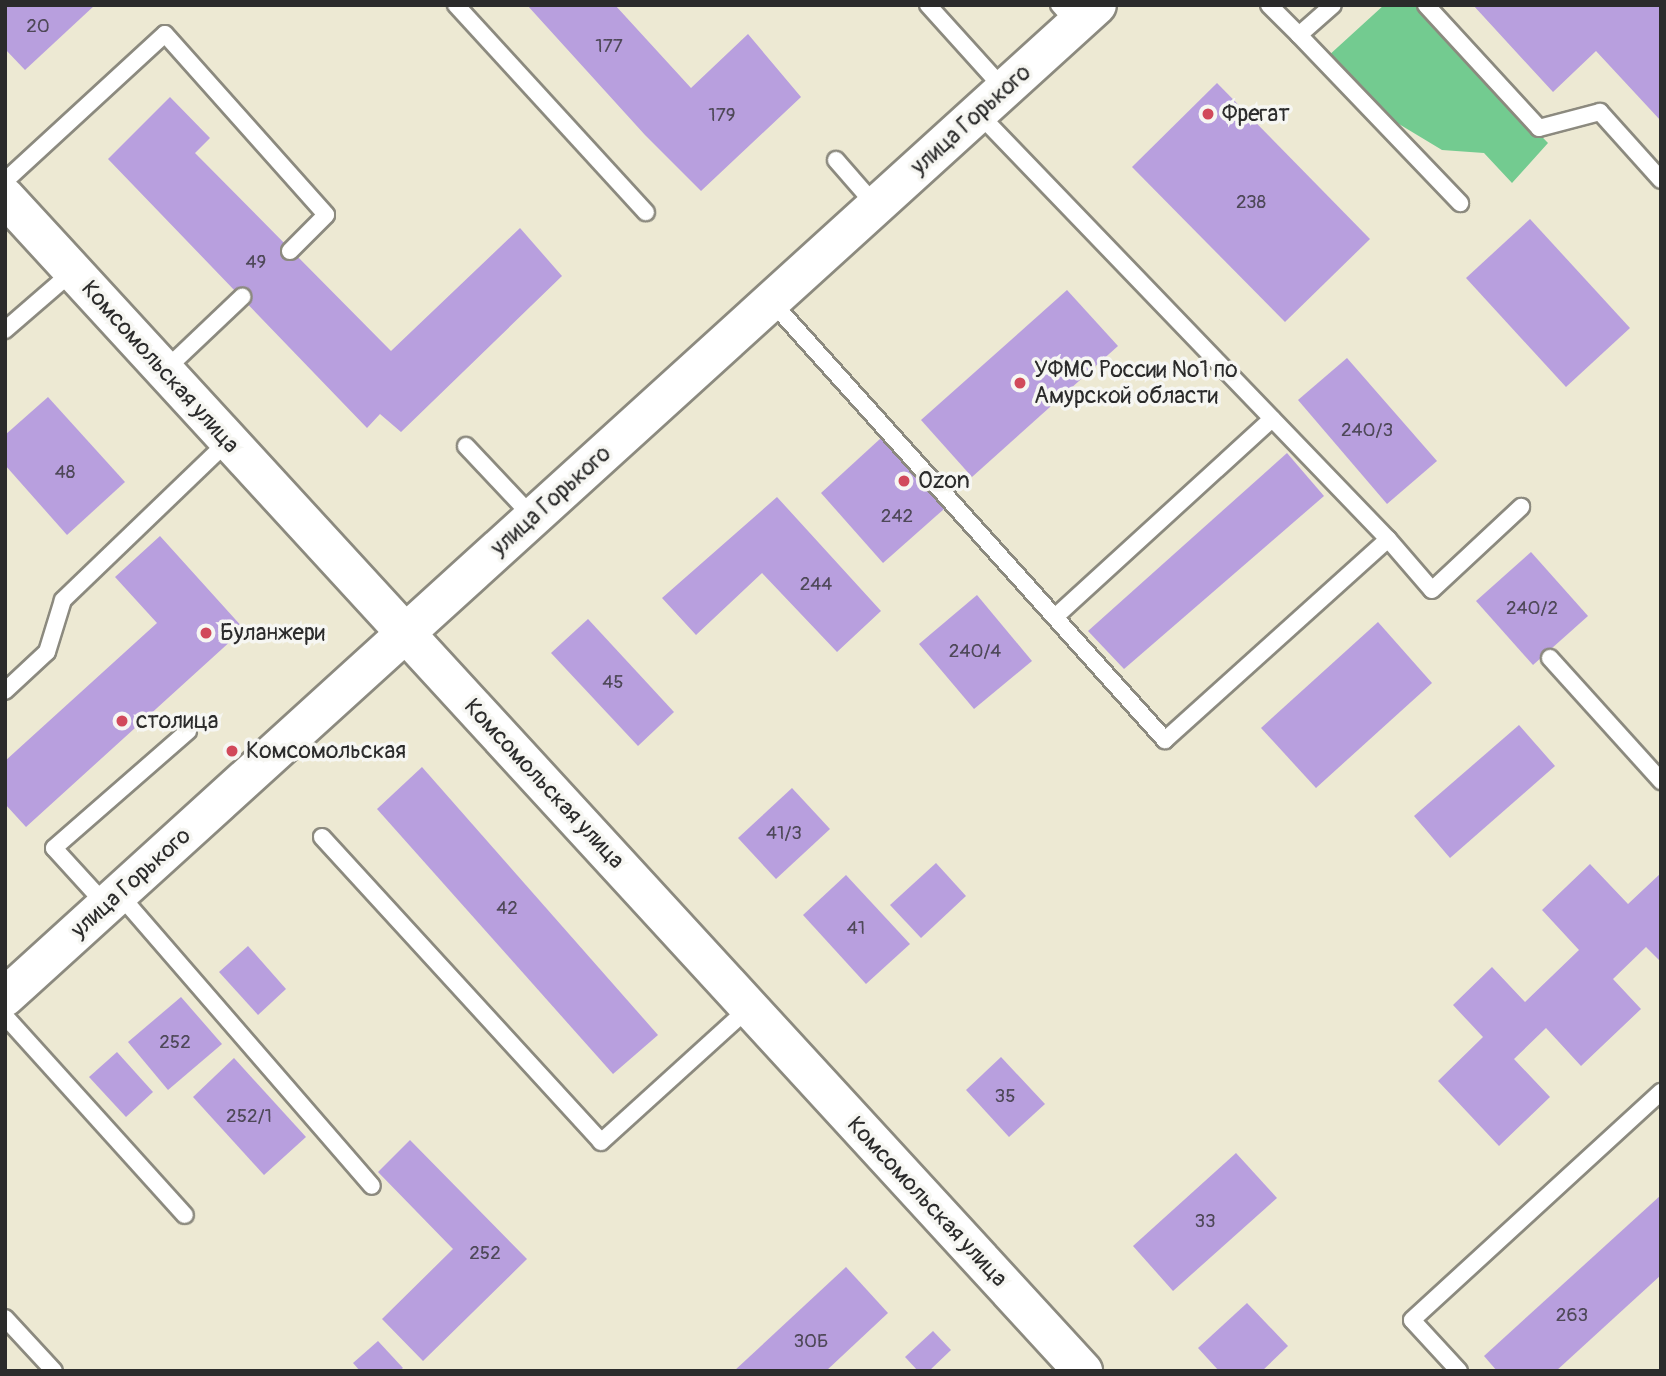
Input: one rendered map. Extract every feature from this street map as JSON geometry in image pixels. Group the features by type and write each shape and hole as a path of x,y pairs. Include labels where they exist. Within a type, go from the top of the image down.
{"street":[{"name":"улица Горького","path":"5,998 991,102 1077,11"},
{"name":"Комсомольская улица","path":"5,197 1083,1371"}],"lane":[{"path":"456,5 646,212"},
{"path":"928,5 991,102 1272,419 1388,539 1432,590 1521,507"},
{"path":"1269,5 1460,203"},
{"path":"1299,35 1333,5"},
{"path":"1426,5 1539,128 1600,112 1661,180"},
{"path":"5,181 165,34 326,215 290,251"},
{"path":"836,160 876,206"},
{"path":"5,330 73,271"},
{"path":"164,371 242,297"},
{"path":"771,301 1165,740 1388,539"},
{"path":"1055,617 1272,419"},
{"path":"5,691 47,652 62,600 228,441"},
{"path":"466,446 533,517"},
{"path":"1550,658 1661,781"},
{"path":"188,731 54,849 113,900 372,1186"},
{"path":"322,837 601,1142 749,1008"},
{"path":"5,1016 185,1215"},
{"path":"1459,1371 1412,1320 1661,1092"},
{"path":"5,1318 54,1371"}],"green space":[{"path":"1384,5 1414,5 1548,143 1512,183 1484,153 1442,150 1374,109 1327,57"}],"building":[{"path":"5,5 95,5 25,70 5,49"},
{"path":"527,5 615,5 691,88 748,34 801,97 701,191 645,135"},
{"path":"1473,5 1661,5 1661,121 1596,51 1553,92"},
{"path":"1217,83 1370,239 1285,322 1132,167"},
{"path":"170,97 210,138 195,153 391,351 520,228 562,276 401,432 380,414 367,428 108,159"},
{"path":"1530,219 1630,328 1566,387 1466,278"},
{"name":"УФМС России №1 по Амурской области","path":"1067,290 1118,346 972,477 921,420"},
{"path":"1347,358 1437,461 1387,504 1298,400"},
{"path":"48,397 125,482 67,535 5,465 5,435"},
{"path":"881,438 944,509 883,563 821,493"},
{"path":"1287,453 1324,496 1124,669 1088,631"},
{"path":"777,497 881,611 837,652 762,573 696,635 662,598"},
{"path":"160,536 244,629 26,827 5,804 5,761 157,623 115,577"},
{"path":"1531,552 1588,616 1533,665 1476,601"},
{"path":"977,595 1032,661 974,709 919,644"},
{"path":"588,619 674,712 638,746 551,653"},
{"path":"1378,622 1432,683 1316,788 1261,728"},
{"path":"1519,725 1555,766 1450,858 1414,816"},
{"path":"422,767 658,1035 613,1074 377,809"},
{"path":"792,788 830,829 776,879 738,838"},
{"path":"936,863 966,896 921,938 890,905"},
{"path":"1590,864 1628,904 1661,873 1661,962 1646,947 1613,979 1641,1009 1581,1066 1546,1028 1514,1059 1550,1097 1499,1146 1438,1081 1483,1037 1453,1005 1492,967 1525,1002 1579,950 1542,910"},
{"path":"846,875 910,944 866,984 803,915"},
{"path":"248,946 286,989 258,1015 219,972"},
{"path":"181,997 222,1044 168,1090 128,1042"},
{"path":"117,1052 153,1092 126,1117 89,1077"},
{"path":"1001,1057 1045,1104 1009,1137 966,1090"},
{"path":"234,1058 306,1137 264,1175 193,1097"},
{"path":"410,1140 527,1259 423,1361 382,1319 453,1249 378,1172"},
{"path":"1236,1153 1277,1198 1173,1291 1133,1246"},
{"path":"1661,1195 1661,1275 1556,1371 1497,1371 1484,1356"},
{"path":"846,1267 888,1313 826,1371 734,1371"},
{"path":"1247,1303 1288,1346 1262,1371 1219,1371 1198,1348"},
{"path":"933,1331 951,1350 929,1371 918,1371 905,1357"},
{"path":"378,1341 403,1368 399,1371 360,1371 353,1363"}],"place":[{"name":"Фрегат","path":"1208,114"},
{"name":"УФМС России №1 по Амурской области","path":"1020,383"},
{"name":"Ozon","path":"904,481"},
{"name":"Буланжери","path":"206,633"},
{"name":"столица","path":"122,721"},
{"name":"Комсомольская","path":"232,751"}]}
